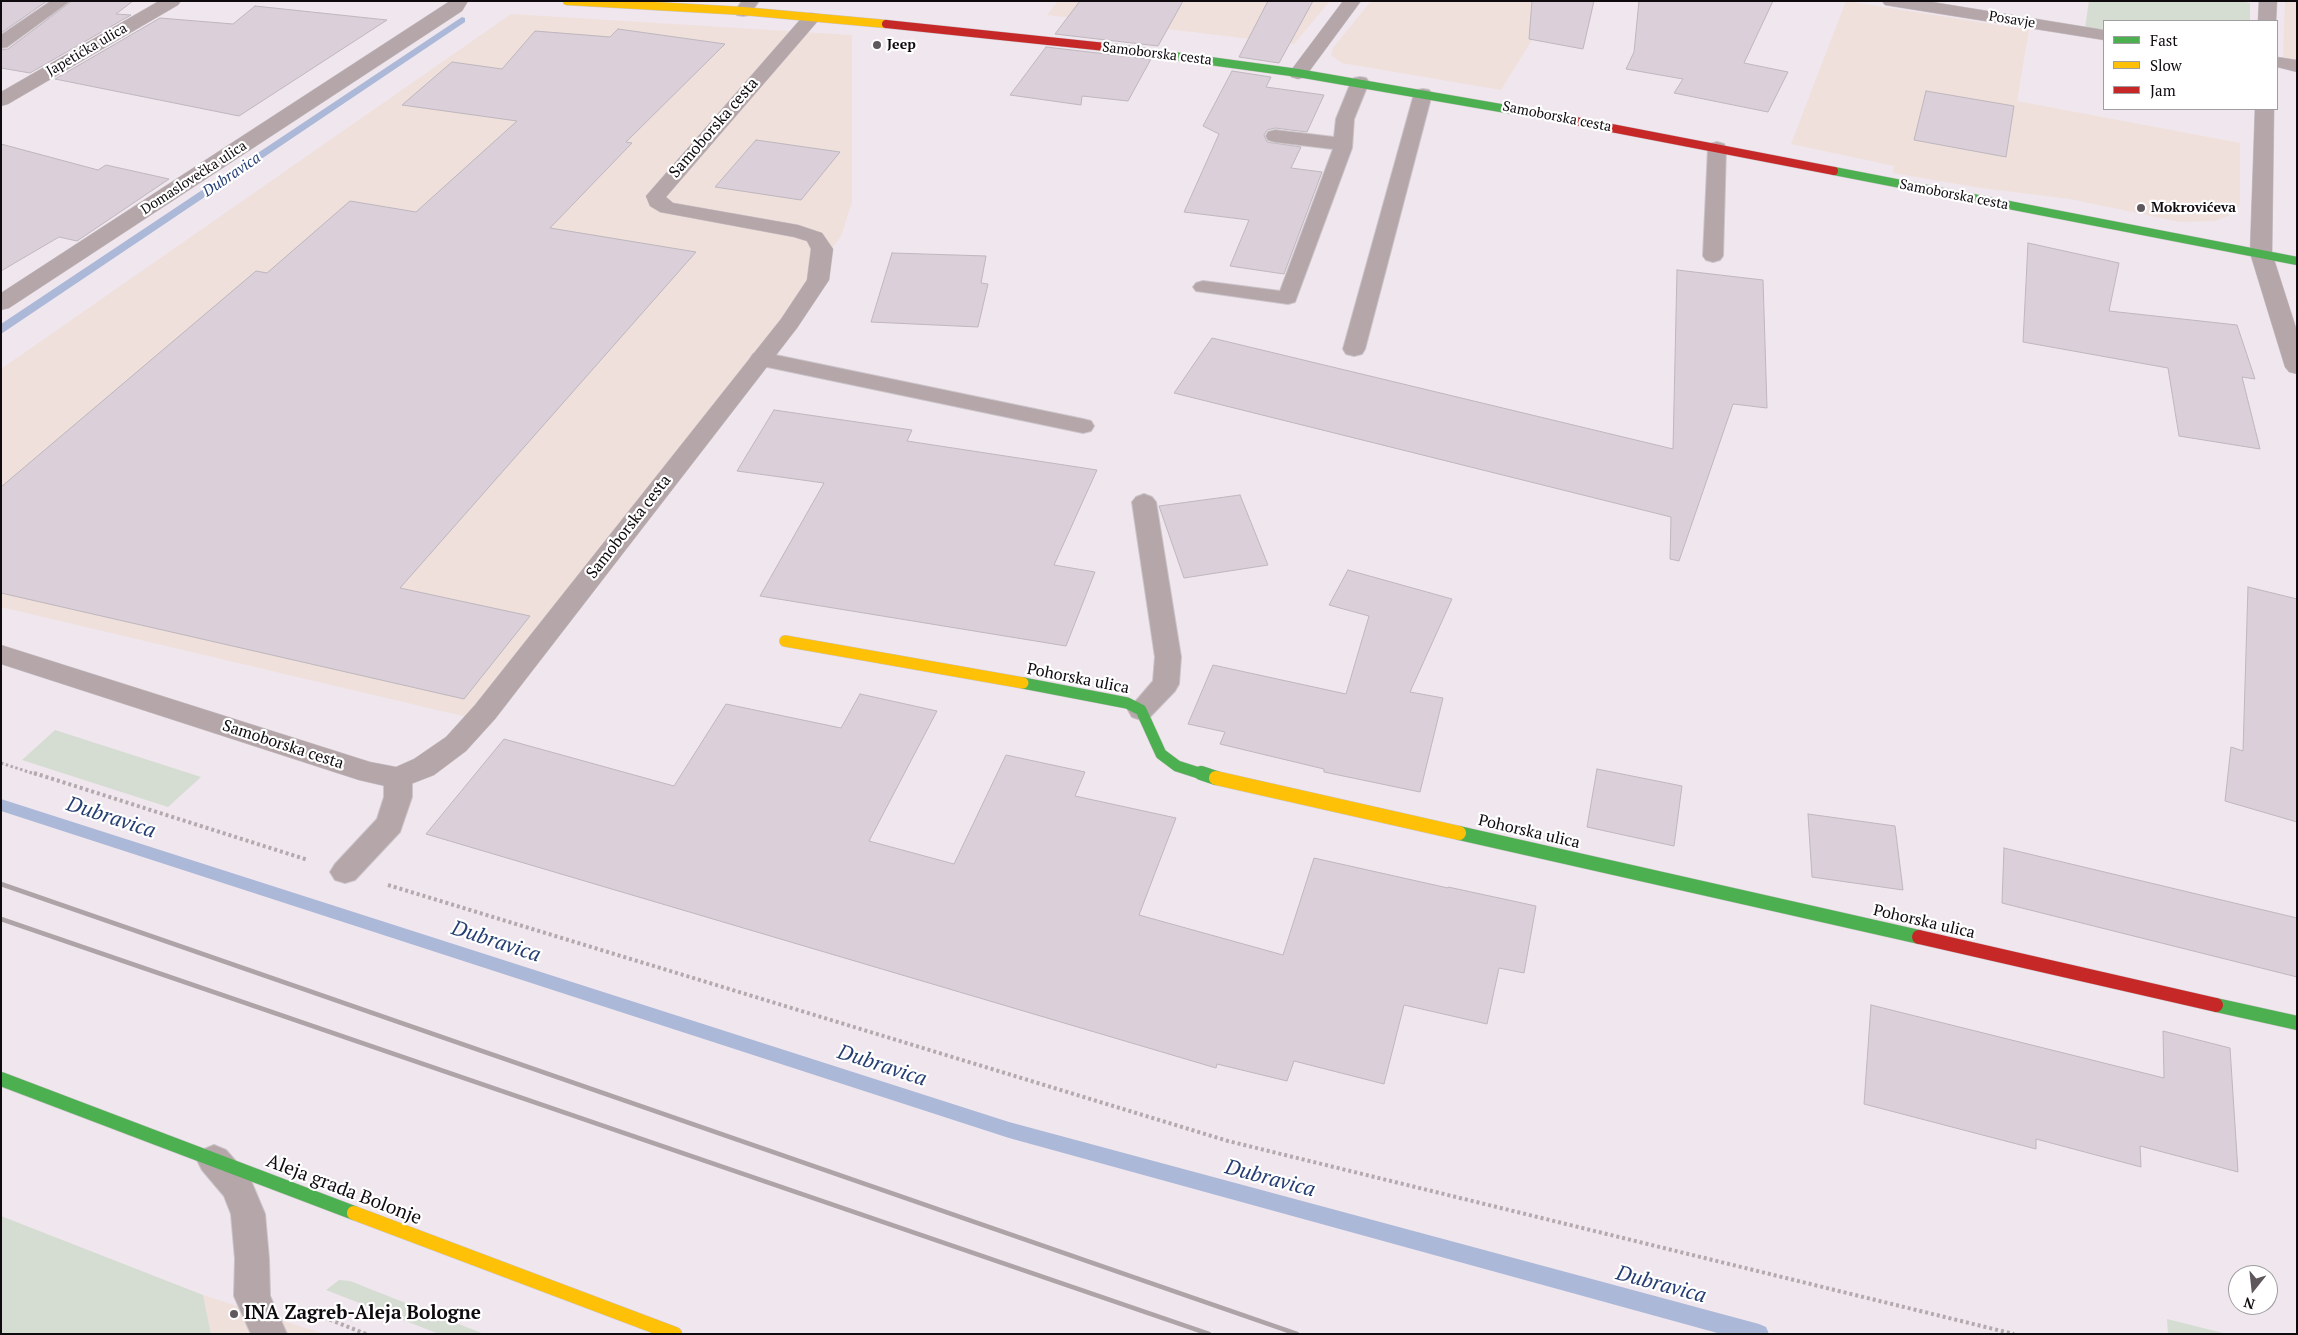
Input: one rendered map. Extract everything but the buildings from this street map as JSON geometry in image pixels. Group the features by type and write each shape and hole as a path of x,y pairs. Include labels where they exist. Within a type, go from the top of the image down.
{"street":[{"name":"Japetićka ulica","path":"1,100 172,1"},
{"name":"Domaslovečka ulica","path":"1,303 456,7 459,1"},
{"path":"1298,73 1352,1"},
{"name":"Posavje","path":"1891,1 2103,35"},
{"path":"2267,20 2268,1"},
{"name":"Samoborska cesta","path":"578,2 747,6 811,18 975,32 1149,52 1360,82 1542,114 2297,261"},
{"name":"Samoborska cesta","path":"1,654 369,772 398,778 424,767 456,744 485,712 761,359 818,280 822,249 815,237 798,231 667,208 656,202 656,196 811,18"},
{"path":"2278,62 2297,66"},
{"path":"2264,110 2261,253 2297,367"},
{"name":"Pohorska ulica","path":"785,642 1109,698 1127,703 1141,710 1161,754 1177,766 1204,775 2297,1023"},
{"name":"Aleja grada Bolonje","path":"1,1080 675,1334"}],"lane":[{"path":"1,43 62,1"},
{"path":"1203,287 1288,298 1343,148 1345,119 1360,82"},
{"path":"1354,349 1423,94"},
{"path":"1275,136 1342,144"},
{"path":"1713,256 1717,148"},
{"path":"761,359 1083,426"},
{"path":"1141,710 1166,684 1168,657 1144,502"},
{"path":"345,872 390,824 398,797 398,778"},
{"path":"214,1160 237,1187 248,1214 252,1259 252,1296 269,1334"}],"path":[{"path":"1,763 345,872 1228,1141 2014,1334"},
{"path":"313,1313 366,1334"}],"shaded area":[{"path":"1058,1 1330,1 1294,44 1047,15"},
{"path":"1371,1 1556,1 1501,90 1342,63 1331,55 1333,48"},
{"path":"1846,1 2029,30 2017,101 2240,143 2240,206 2228,216 2215,221 2180,222 2070,199 1981,188 1893,173 1894,166 1791,144"},
{"path":"2089,1 2240,1 2250,3 2250,20 2103,20 2103,30 2085,28"},
{"path":"2285,1 2297,1 2297,60 2283,57"},
{"path":"511,14 852,35 852,202 841,236 488,722 1,607 1,369"},
{"path":"55,730 201,777 168,807 22,760"},
{"path":"1,1216 203,1295 211,1334 1,1334"},
{"path":"339,1280 350,1281 484,1334 439,1334 326,1290"},
{"name":"INA Zagreb-Aleja Bologne","path":"203,1295 318,1332 323,1334 211,1334"},
{"path":"2167,1319 2227,1334 2168,1334"}],"waterway":[{"name":"Dubravica","path":"1,330 462,20"},
{"name":"Dubravica","path":"1,805 1009,1130 1759,1334"}],"railway":[{"path":"1,884 1297,1334"},
{"path":"1,919 1209,1334"}],"traffic: fast":[{"path":"1115,48 1298,73 1570,120"},
{"path":"1834,171 2297,261"},
{"path":"1023,683 1127,703 1141,710 1161,754 1177,766 1216,778"},
{"path":"1459,833 1919,937"},
{"path":"2216,1005 2297,1023"},
{"path":"1,1079 354,1213"}],"traffic: slow":[{"path":"567,1 743,11 886,24"},
{"path":"785,641 1023,683"},
{"path":"1216,778 1459,833"},
{"path":"354,1213 675,1334"}],"traffic: jam":[{"path":"886,24 1115,48"},
{"path":"1570,120 1834,171"},
{"path":"1919,937 2216,1005"}],"place":[{"name":"Jeep","path":"877,45"},
{"name":"Mokrovićeva","path":"2141,208"},
{"name":"INA Zagreb-Aleja Bologne","path":"234,1314"}]}
